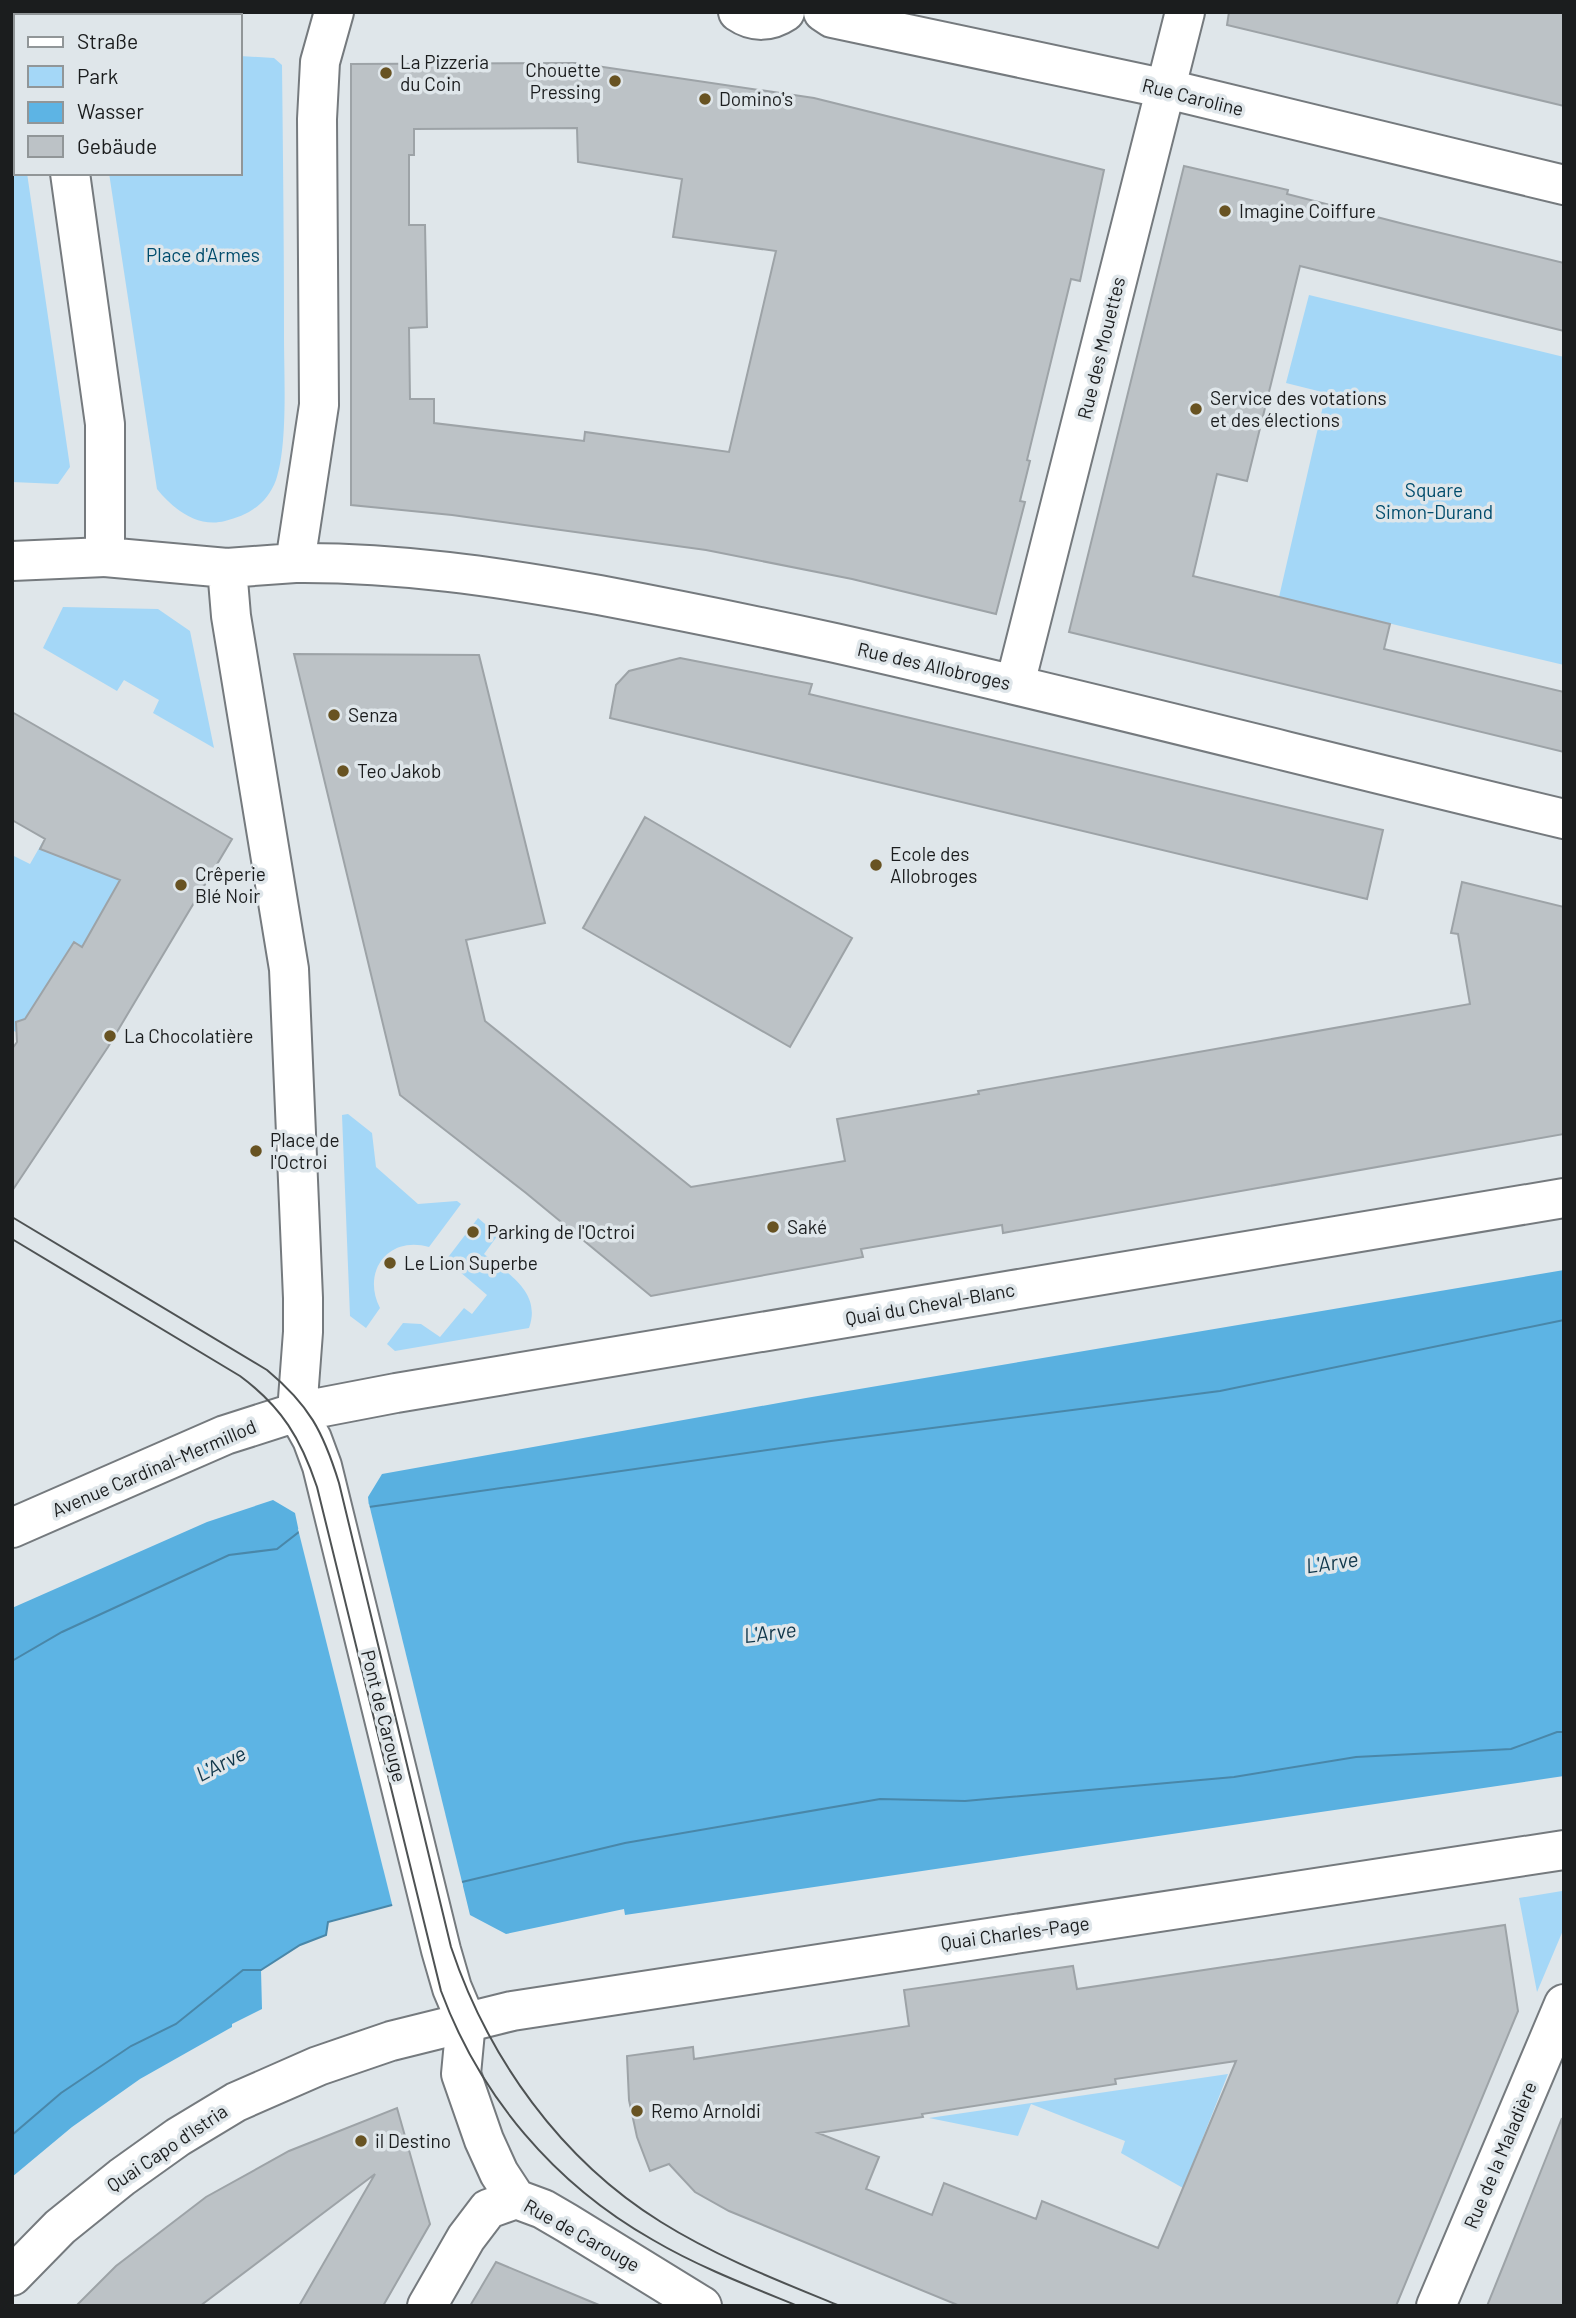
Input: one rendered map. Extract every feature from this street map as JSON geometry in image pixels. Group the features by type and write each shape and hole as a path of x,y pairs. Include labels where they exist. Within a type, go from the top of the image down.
{"street":[{"path":"12,561 105,557 227,568 295,563 319,405 317,119 320,62 334,12"},
{"path":"738,12 760,21 775,18 785,12"},
{"name":"Rue Caroline","path":"823,12 832,18 1167,89 1564,185"},
{"name":"Rue des Mouettes","path":"1015,684 1185,12"},
{"path":"70,175 105,424 105,557"},
{"name":"Rue des Allobroges","path":"295,563 338,562 514,580 746,623 1015,684 1564,819"},
{"path":"227,568 231,615 289,970 303,1298 297,1412"},
{"name":"Quai du Cheval-Blanc","path":"297,1412 396,1393 1564,1198"},
{"name":"Pont de Carouge","path":"297,1412 312,1439 327,1485 441,1950 452,1988 466,2021"},
{"name":"Avenue Cardinal-Mermillod","path":"12,1528 225,1435 297,1412"},
{"name":"Quai Charles-Page","path":"466,2021 512,2011 678,1985 1564,1850"},
{"name":"Rue de la Maladière","path":"1436,2306 1564,2004"},
{"name":"Rue de Carouge","path":"466,2021 461,2074 484,2140 499,2173 516,2199 568,2223 702,2306"},
{"name":"Quai Capo d'Istria","path":"12,2276 60,2227 122,2177 177,2137 236,2102 318,2066 391,2041 466,2021"},
{"path":"427,2306 466,2238 488,2209 516,2199"}],"green space":[{"name":"Place d'Armes","path":"242,56 274,58 282,65 285,389 284,429 276,480 268,496 249,512 215,522 205,522 186,515 157,489 109,175 242,175"},
{"path":"12,74 14,175 27,175 70,467 58,484 12,482"},
{"name":"Square Simon-Durand","path":"1309,295 1564,357 1564,665 1279,597 1326,393 1286,383"},
{"path":"63,607 158,609 190,631 214,748 153,713 159,700 124,680 117,691 43,648"},
{"path":"42,843 75,862 127,882 96,923 56,994 20,1021 16,1032 12,1030 12,855 30,864"},
{"path":"348,1114 372,1133 376,1167 418,1204 457,1201 461,1204 429,1247 402,1246 382,1259 374,1281 380,1308 366,1328 350,1316 342,1115"},
{"path":"478,1218 498,1235 484,1254 512,1277 527,1294 532,1315 529,1328 395,1351 387,1344 403,1323 421,1324 440,1337 464,1308 472,1314 487,1295 446,1260"},
{"path":"1562,1891 1564,1928 1537,1992 1519,1898"},
{"path":"1228,2074 1183,2188 1121,2153 1125,2141 1031,2104 1018,2136 929,2118"}],"shaded area":[{"path":"1564,1270 1564,1320 1221,1391 831,1441 369,1507 368,1497 382,1474 806,1398"},
{"path":"273,1500 295,1513 299,1532 277,1549 229,1555 62,1632 12,1661 12,1608 207,1522"},
{"path":"1564,1732 1564,1776 625,1915 624,1909 506,1934 470,1915 462,1882 625,1843 880,1799 965,1801 1234,1777 1356,1757"},
{"path":"243,1970 261,1970 262,2009 140,2079 72,2127 12,2177 12,2135 61,2093 131,2046 176,2024"}],"water":[{"name":"L'Arve","path":"1564,1320 1564,1732 1557,1732 1511,1749 1356,1757 1234,1777 965,1801 880,1799 625,1843 462,1882 328,1922 326,1935 300,1945 261,1970 243,1970 176,2024 131,2046 61,2093 12,2135 12,1661 62,1632 229,1555 277,1549 299,1532 369,1507 831,1441 1220,1391"}],"pier":[{"path":"369,1504 463,1886 393,1908 298,1529"}],"building":[{"path":"1229,12 1564,12 1564,106 1227,25"},
{"path":"576,63 814,98 1104,170 1080,281 1071,279 1027,460 1030,461 1020,501 1025,502 996,614 852,579 706,550 452,515 351,505 351,64","holes":["577,128 578,162 682,179 673,237 776,251 729,452 585,432 584,441 434,423 434,399 410,399 409,328 427,327 425,225 409,225 409,155 414,155 414,129"]},
{"path":"1184,166 1288,190 1287,194 1564,263 1564,331 1300,266 1247,481 1217,474 1193,576 1390,624 1384,649 1564,692 1564,752 1069,632"},
{"path":"294,654 479,655 545,923 466,940 485,1021 691,1187 845,1161 837,1119 979,1094 978,1091 1470,1004 1458,934 1451,933 1462,882 1564,907 1564,1134 1003,1233 1002,1225 861,1249 863,1257 651,1296 526,1193 400,1095"},
{"path":"680,658 812,684 809,694 1383,830 1367,899 610,718 616,685 629,671"},
{"path":"12,712 232,839 108,1047 12,1191 12,1049 17,1042 16,1022 25,1019 74,942 82,947 120,880 40,849 45,839 12,820"},
{"path":"645,817 852,938 790,1047 583,928"},
{"path":"1505,1925 1518,2011 1396,2306 960,2306 729,2211 695,2192 669,2164 650,2171 637,2137 629,2100 627,2056 693,2047 694,2059 909,2026 904,1990 1073,1966 1077,1989","holes":["1236,2061 1158,2248 1042,2201 1036,2219 944,2183 932,2215 866,2189 879,2157 818,2133 1116,2084 1115,2079"]},
{"path":"397,2108 430,2224 383,2306 299,2306 375,2174 200,2306 76,2306 116,2266 206,2197 289,2151"},
{"path":"1562,2118 1564,2306 1487,2306 1504,2264"},
{"path":"496,2262 599,2305 599,2306 470,2306"}],"tram line":[{"path":"12,1217 267,1370 294,1395 313,1420 327,1448 339,1483 451,1947 485,2028 532,2103 560,2137 591,2168 625,2197 661,2222 726,2257 840,2306"},
{"path":"12,1239 240,1376 279,1412 297,1439 317,1487 441,1991 457,2030 499,2101 524,2134 553,2164 617,2218 688,2259 798,2306"}],"place":[{"name":"La Pizzeria du Coin","path":"386,73"},
{"name":"Chouette Pressing","path":"615,81"},
{"name":"Domino's","path":"705,99"},
{"name":"Imagine Coiffure","path":"1225,211"},
{"name":"Service des votations et des élections","path":"1196,409"},
{"name":"Senza","path":"334,715"},
{"name":"Teo Jakob","path":"343,771"},
{"name":"Ecole des Allobroges","path":"876,865"},
{"name":"Crêperie Blé Noir","path":"181,885"},
{"name":"La Chocolatière","path":"110,1036"},
{"name":"Place de l'Octroi","path":"256,1151"},
{"name":"Saké","path":"773,1227"},
{"name":"Parking de l'Octroi","path":"473,1232"},
{"name":"Le Lion Superbe","path":"390,1263"},
{"name":"Remo Arnoldi","path":"637,2111"},
{"name":"il Destino","path":"361,2141"}]}
